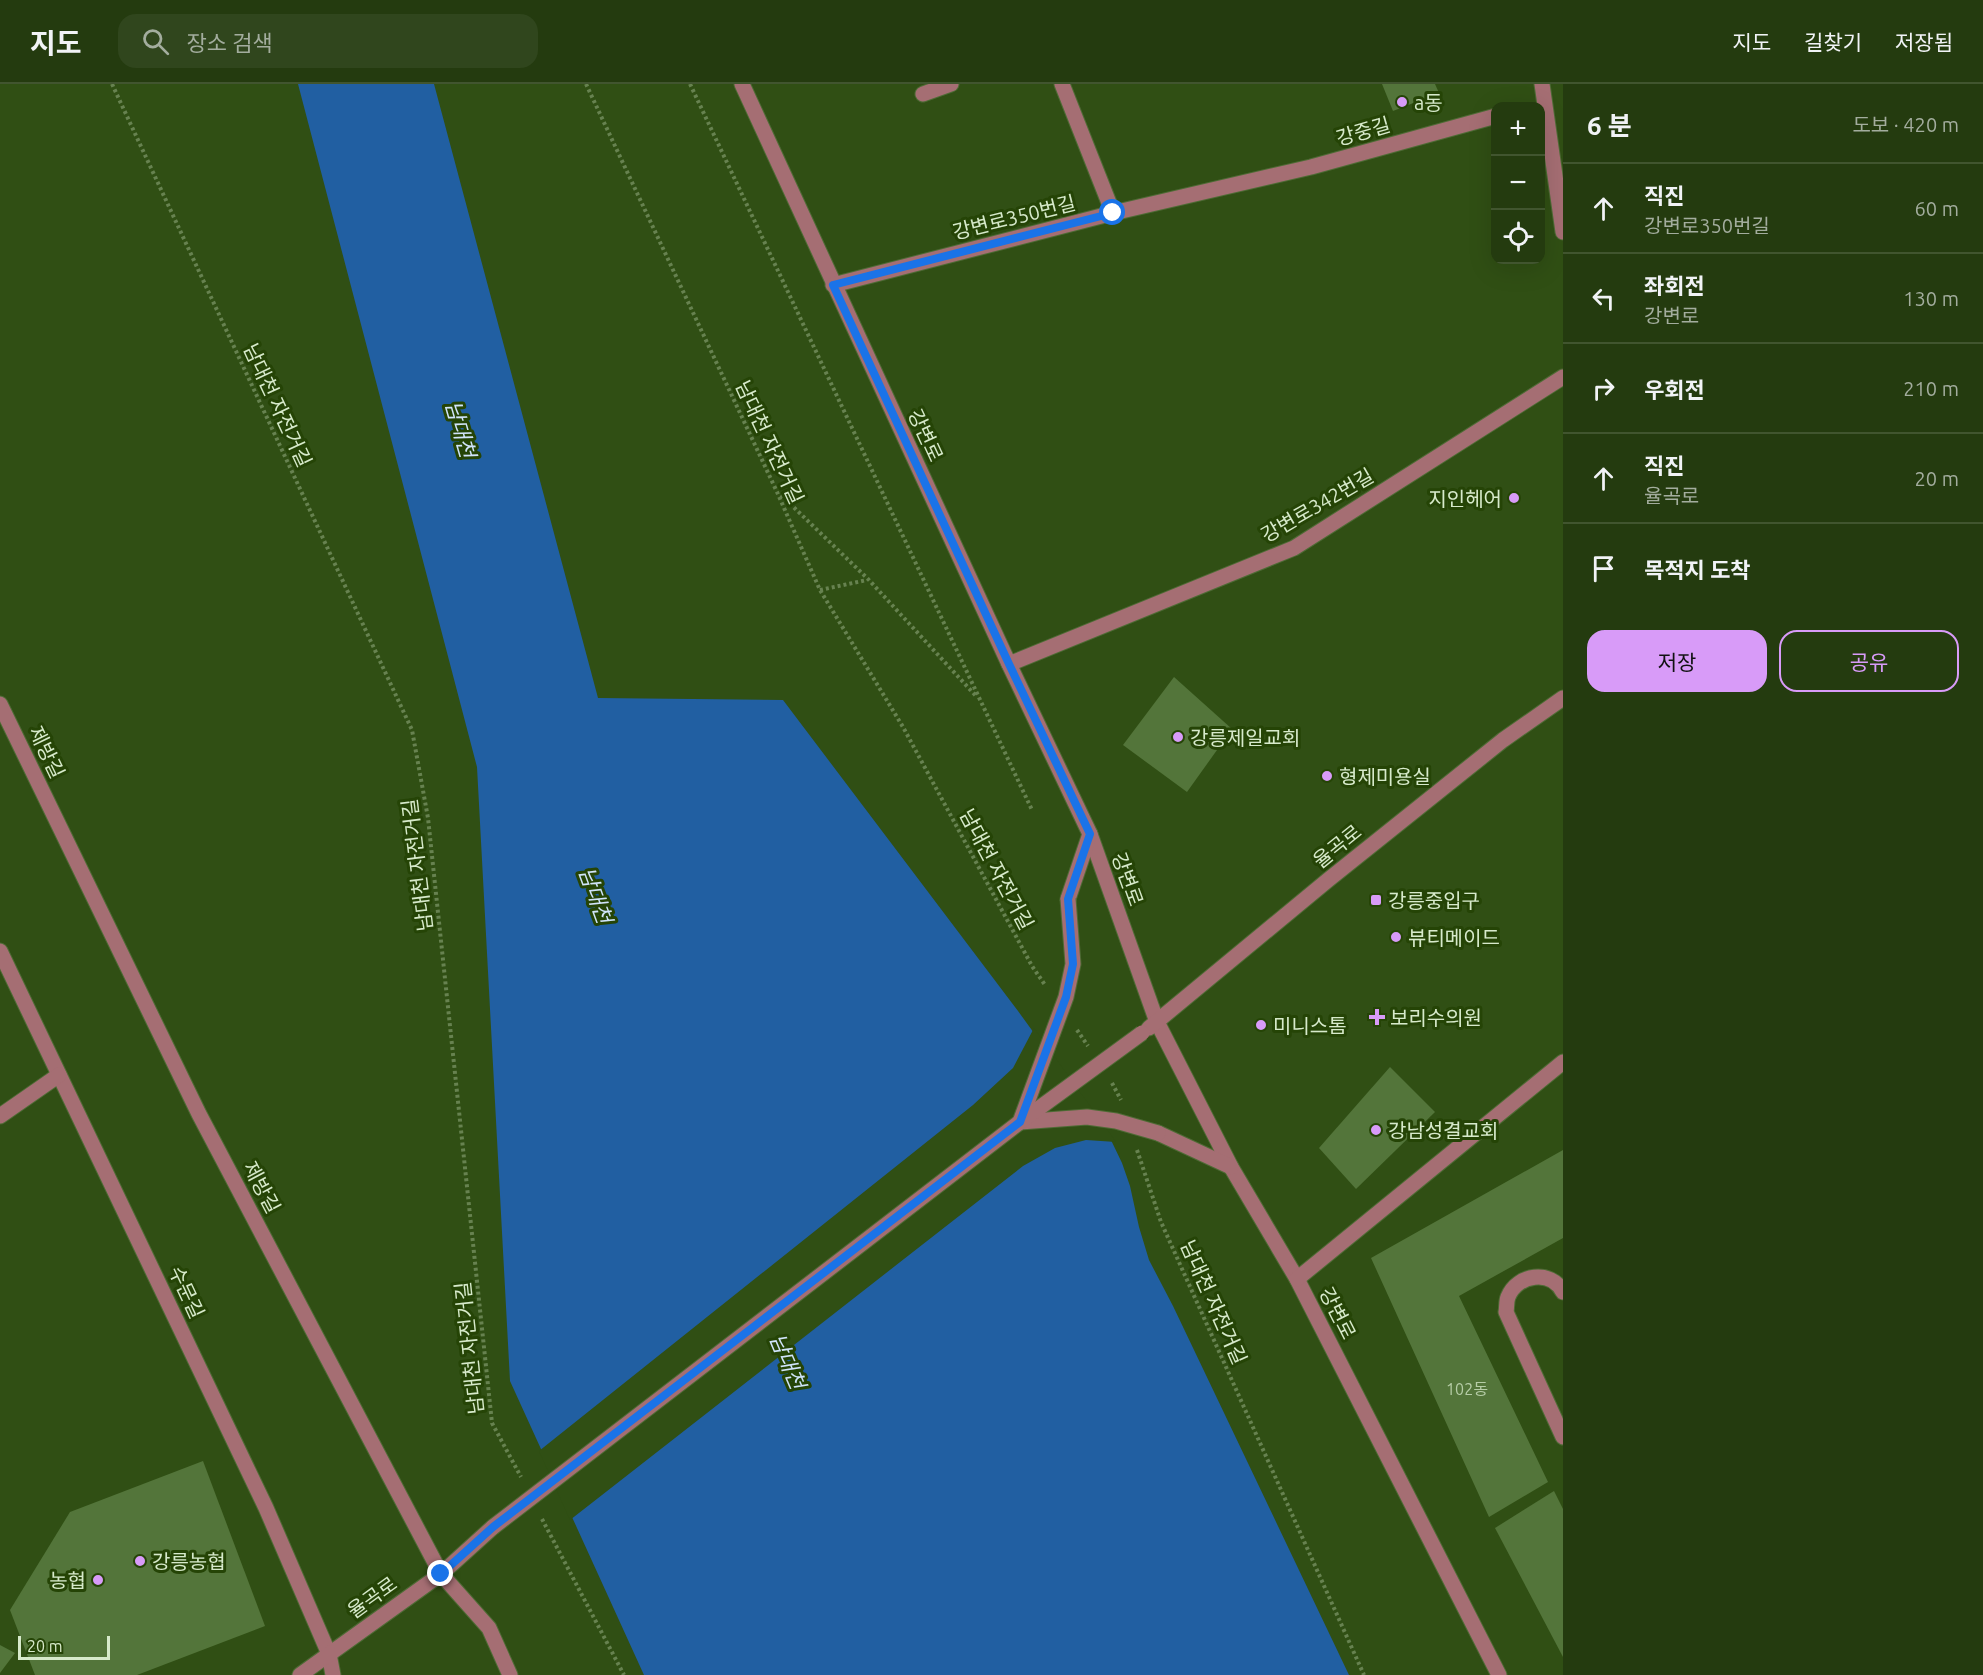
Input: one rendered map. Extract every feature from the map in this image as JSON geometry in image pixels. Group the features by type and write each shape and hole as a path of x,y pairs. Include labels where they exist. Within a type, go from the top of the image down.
{"street":[{"name":"강변로","path":"742,84 833,285 1090,834 1157,1022 1231,1167 1297,1279 1499,1675"},
{"path":"923,94 951,84"},
{"path":"1062,84 1113,213"},
{"path":"1539,102 1542,84"},
{"name":"강중길","path":"1311,167 1491,117"},
{"path":"1545,141 1563,232"},
{"name":"강변로350번길","path":"833,285 1113,213 1311,167"},
{"name":"강변로342번길","path":"1009,664 1294,548 1563,377"},
{"name":"율곡로","path":"300,1675 441,1574 493,1527 1020,1122 1157,1022 1328,880 1503,740 1563,698"},
{"name":"제방길","path":"0,704 200,1114 441,1574 489,1628 510,1675"},
{"path":"1090,834 1068,899 1073,964 1066,997 1020,1122 1088,1117 1116,1122 1158,1133 1231,1167"},
{"name":"수문길","path":"0,951 267,1508 329,1654 333,1675"},
{"path":"1297,1279 1563,1062"},
{"path":"0,1116 59,1075"},
{"path":"1563,1292 1559,1284 1547,1277 1530,1278 1517,1285 1508,1297 1506,1312 1563,1437"}],"path":[{"name":"남대천 자전거길","path":"112,84 412,730 428,818 492,1423 525,1486"},
{"name":"남대천 자전거길","path":"586,84 777,492 819,590 903,727 1032,966 1046,986"},
{"path":"690,84 1032,810"},
{"path":"777,492 868,579 979,699"},
{"path":"819,590 868,579"},
{"path":"1074,1025 1094,1054"},
{"path":"1107,1074 1119,1093 1122,1104"},
{"name":"남대천 자전거길","path":"1137,1147 1161,1222 1364,1675"},
{"path":"542,1517 624,1675"}],"water":[{"name":"남대천","path":"298,84 434,84 598,698 783,700 1018,1011 1110,1138 1130,1186 1149,1260 1349,1675 644,1675 510,1381 477,767"}],"pier":[{"path":"1034,1028 1116,1142 1086,1140 1055,1148 1023,1166 570,1520 539,1451 973,1105 1013,1068"}],"building":[{"name":"a동","path":"1382,84 1435,84 1439,93 1393,111"},
{"name":"강릉제일교회","path":"1174,677 1232,729 1187,792 1123,745"},
{"name":"강남성결교회","path":"1390,1067 1435,1112 1356,1189 1319,1148"},
{"path":"1563,1150 1563,1238 1459,1296 1548,1482 1489,1517 1371,1258"},
{"name":"강릉농협","path":"203,1461 265,1626 137,1675 35,1675 10,1610 70,1512"},
{"path":"1554,1491 1563,1509 1563,1657 1495,1528"},
{"path":"0,1645 15,1653 0,1673"}],"place":[{"name":"a동","path":"1402,102"},
{"name":"지인헤어","path":"1514,498"},
{"name":"강릉제일교회","path":"1178,737"},
{"name":"형제미용실","path":"1327,776"},
{"name":"강릉중입구","path":"1376,900"},
{"name":"뷰티메이드","path":"1396,937"},
{"name":"보리수의원","path":"1377,1017"},
{"name":"미니스톰","path":"1261,1025"},
{"name":"강남성결교회","path":"1376,1130"},
{"name":"강릉농협","path":"140,1561"},
{"name":"농협","path":"98,1580"}],"route":[{"path":"441,1574 493,1527 1020,1122 1066,997 1073,964 1068,899 1090,834 833,285 1113,213"}]}
